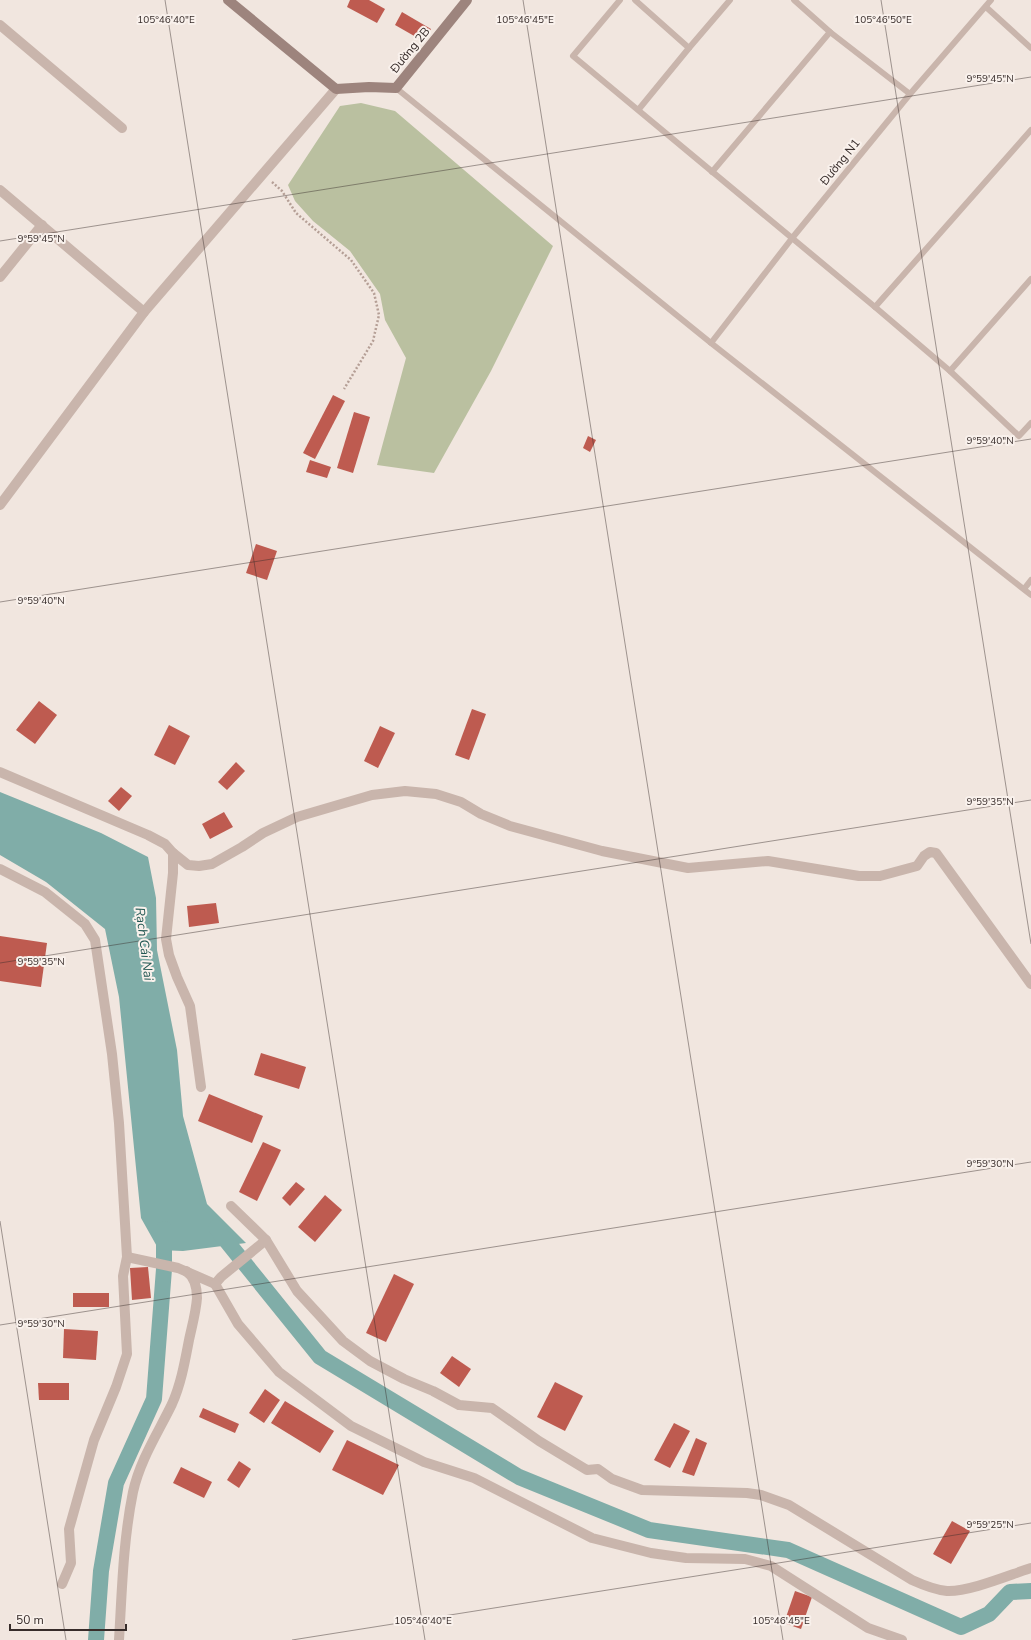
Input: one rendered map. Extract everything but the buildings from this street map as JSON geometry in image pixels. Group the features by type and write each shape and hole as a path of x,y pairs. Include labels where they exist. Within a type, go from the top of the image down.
{"street":[{"path":"0,505 144,312 336,89 228,0"},
{"name":"Đường 2B","path":"336,89 369,87 396,88 467,0"},
{"path":"0,25 122,128"},
{"path":"0,190 144,312"},
{"path":"0,276 42,225"},
{"path":"0,772 148,835 165,844 173,853 188,865 199,866 212,864 242,847 262,833 297,817 372,795 405,791 436,794 461,802 481,814 510,826 602,851 688,868 768,861 859,876 880,876 917,866 924,856 930,852 936,853 1031,984"},
{"path":"173,853 174,873 166,940 169,955 190,1006 201,1087"},
{"path":"0,869 45,892 85,924 95,940 112,1054 120,1123 127,1257 123,1276 127,1354 116,1387 94,1440 69,1528 71,1563 62,1584"},
{"path":"231,1206 263,1242 298,1291 343,1341 370,1360 404,1379 433,1391 459,1405 492,1408 539,1441 587,1470 598,1469 612,1479 642,1490 746,1493 761,1495 789,1505 912,1580 929,1587 947,1590 964,1589 1031,1568"},
{"path":"218,1281 263,1242"},
{"path":"127,1257 182,1270 218,1281 238,1324 279,1372 351,1426 424,1462 474,1478 592,1538 658,1554 686,1558 745,1559 771,1566 868,1628 902,1640"},
{"path":"119,1640 126,1534 133,1492 139,1472 172,1403 182,1372 195,1312 197,1297 196,1286 192,1275 182,1270"}],"lane":[{"path":"620,0 573,56 712,172 793,237 950,371 1020,436 1031,423"},
{"path":"634,0 689,48"},
{"path":"639,110 730,0"},
{"path":"794,0 830,32 910,94"},
{"name":"Đường N1","path":"711,343 793,237 910,94 991,0"},
{"path":"986,7 1031,48"},
{"path":"712,172 830,32"},
{"path":"396,88 711,343 1031,595"},
{"path":"875,307 1031,130"},
{"path":"950,371 1031,279"},
{"path":"1024,589 1031,580"}],"path":[{"path":"263,174 282,191 296,213 351,260 374,294 379,315 373,341 344,389"}],"green space":[{"path":"361,103 395,111 553,246 491,371 434,473 377,465 406,358 385,320 380,294 350,251 313,221 295,201 288,185 340,106"}],"water":[{"name":"Rạch Cái Nai","path":"0,792 101,833 148,857 156,898 157,950 177,1050 183,1116 207,1204 246,1243 183,1251 159,1250 141,1218 119,997 105,929 46,882 0,855"}],"waterway":[{"path":"216,1228 320,1357 519,1477 649,1530 788,1550 961,1627 989,1614 1010,1592 1031,1591"},
{"path":"96,1640 101,1571 116,1483 154,1399 164,1269 164,1229"}]}
